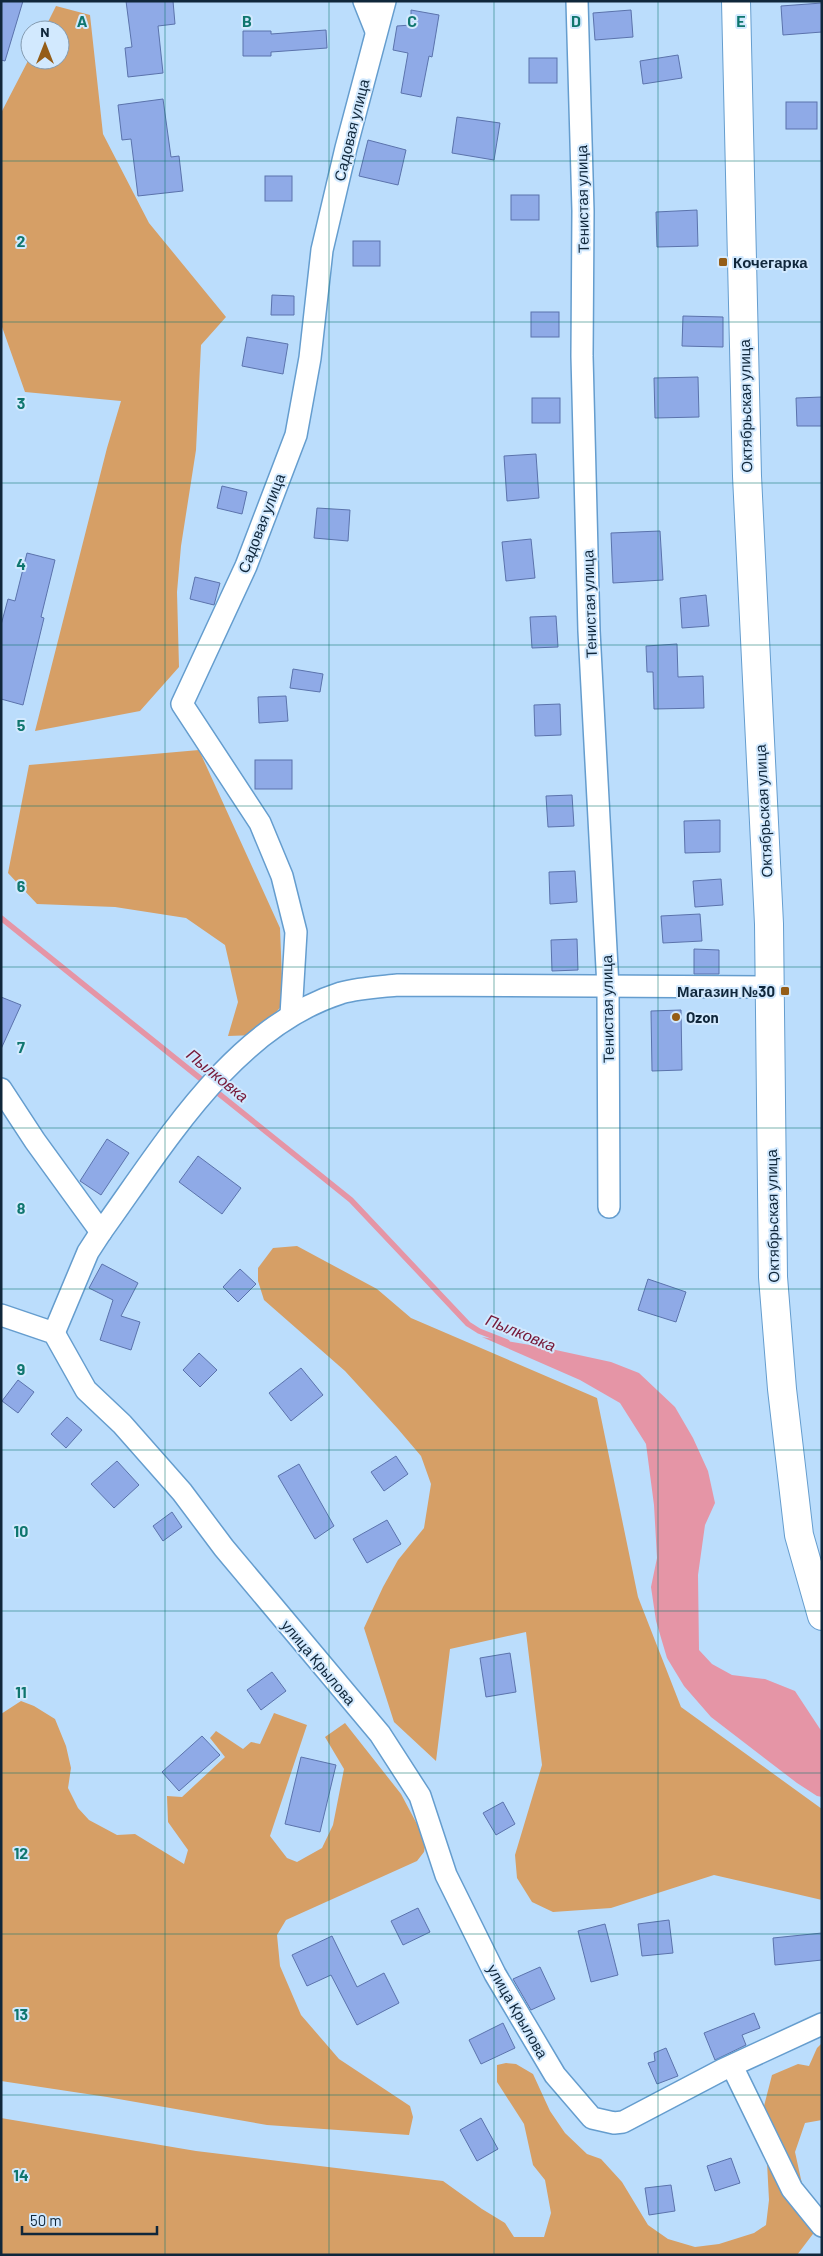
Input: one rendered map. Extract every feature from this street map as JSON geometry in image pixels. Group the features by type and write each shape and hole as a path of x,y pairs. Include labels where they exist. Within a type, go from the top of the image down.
{"street":[{"path":"364,1 376,31"},
{"name":"Садовая улица","path":"291,1015 296,932 282,876 260,823 182,704 246,566 296,435 310,358 322,250 385,1"},
{"name":"Тенистая улица","path":"577,1 582,211 582,356 589,631 608,987 609,1207"},
{"name":"Октябрьская улица","path":"736,1 747,476 769,924 773,1276 782,1389 799,1536 822,1616"},
{"path":"1,1315 54,1333 88,1252 187,1114 237,1056 291,1015 342,993 398,985 769,987"},
{"path":"1,1089 40,1148 101,1232"},
{"name":"улица Крылова","path":"54,1333 86,1390 122,1424 182,1492 224,1548 380,1734 404,1768 420,1796 450,1883 495,1974 555,2075 592,2118 614,2123 631,2118 732,2066 822,2024"},
{"path":"732,2066 792,2189 822,2226"}],"shaded area":[{"path":"56,6 90,15 103,134 149,223 226,317 201,345 196,450 181,546 177,592 179,667 140,711 35,731 107,448 121,401 25,392 1,324 1,113 23,70 70,70 70,20 49,20"},
{"path":"199,750 280,928 283,1004 257,1035 228,1036 238,1002 225,945 186,918 115,907 37,904 8,873 29,765"},
{"path":"297,1246 377,1289 411,1318 597,1398 638,1597 681,1707 822,1809 822,1900 714,1875 611,1908 553,1912 532,1902 517,1878 515,1855 542,1765 526,1632 450,1649 436,1761 394,1722 364,1628 398,1560 424,1528 431,1484 421,1456 398,1429 345,1371 264,1300 258,1281 258,1268 273,1248"},
{"path":"482,1337 542,1347 611,1362 639,1373 675,1407 693,1438 708,1471 715,1503 705,1525 698,1575 699,1650 712,1664 732,1675 765,1679 795,1691 822,1732 822,1797 817,1796 797,1783 711,1717 684,1686 667,1658 656,1621 651,1587 657,1558 654,1505 646,1444 620,1403 580,1380"},
{"path":"21,1701 34,1706 55,1719 66,1746 71,1768 68,1788 78,1808 89,1820 117,1835 135,1834 184,1864 188,1850 168,1822 167,1796 182,1797 225,1757 210,1738 216,1731 243,1749 251,1742 260,1744 274,1713 307,1725 270,1836 287,1858 297,1862 322,1848 333,1825 344,1769 325,1737 345,1723 401,1794 426,1841 424,1852 417,1861 286,1920 277,1935 280,1966 301,2015 339,2059 410,2106 413,2117 409,2135 267,2125 107,2097 1,2081 1,1714"},
{"path":"822,2043 822,2120 805,2123 795,2152 804,2193 822,2222 797,2255 1,2255 1,2118 196,2151 443,2181 505,2223 514,2237 544,2237 551,2213 545,2180 533,2165 524,2124 497,2082 497,2065 506,2063 516,2064 533,2074 550,2111 565,2133 587,2154 601,2159 622,2182 648,2225 668,2239 695,2247 719,2244 754,2233 766,2225 769,2200 764,2106 772,2075 798,2064 809,2066 817,2048"}],"building":[{"path":"1,1 23,1 5,61 1,60"},
{"path":"126,1 173,1 175,24 158,26 163,73 128,77 125,48 132,47"},
{"path":"822,3 822,32 783,35 781,6"},
{"path":"411,10 439,15 432,57 429,56 421,97 401,93 408,53 393,50 397,26 411,25"},
{"path":"631,10 633,37 595,40 593,13"},
{"path":"326,30 327,48 271,52 271,56 243,56 243,31 271,31 271,34"},
{"path":"678,55 682,78 643,84 640,61"},
{"path":"529,58 557,58 557,83 529,83"},
{"path":"163,99 171,157 179,156 183,191 138,196 131,139 122,140 118,105"},
{"path":"786,102 817,102 817,129 786,129"},
{"path":"457,117 500,123 494,160 452,153"},
{"path":"368,140 406,150 398,185 359,176"},
{"path":"265,176 292,176 292,201 265,201"},
{"path":"511,195 539,195 539,220 511,220"},
{"path":"697,210 698,246 657,247 656,212"},
{"path":"353,241 380,241 380,266 353,266"},
{"path":"272,295 294,296 294,315 271,315"},
{"path":"531,312 559,312 559,337 531,337"},
{"path":"683,316 723,317 723,347 682,346"},
{"path":"247,337 288,344 283,374 242,366"},
{"path":"698,377 699,417 655,418 654,378"},
{"path":"822,397 822,426 797,426 796,398"},
{"path":"532,398 560,398 560,423 532,423"},
{"path":"536,454 539,498 507,501 504,456"},
{"path":"222,486 247,492 242,514 217,508"},
{"path":"317,508 350,510 348,541 314,538"},
{"path":"660,531 663,580 613,583 611,533"},
{"path":"531,539 535,578 506,581 502,542"},
{"path":"27,553 55,560 41,617 44,618 23,705 1,699 1,625 8,599 15,601"},
{"path":"195,577 220,583 214,605 190,599"},
{"path":"706,595 709,626 682,628 680,598"},
{"path":"556,616 558,647 532,648 530,617"},
{"path":"677,644 678,677 703,676 704,708 654,709 653,672 647,672 646,646"},
{"path":"293,669 323,674 320,692 290,688"},
{"path":"286,696 288,721 259,723 258,697"},
{"path":"560,704 561,735 535,736 534,705"},
{"path":"255,760 292,760 292,789 255,789"},
{"path":"572,795 574,826 548,827 546,796"},
{"path":"720,820 720,852 685,853 684,821"},
{"path":"575,871 577,902 550,904 549,872"},
{"path":"721,879 723,905 695,907 693,881"},
{"path":"700,914 702,941 663,943 661,916"},
{"path":"577,939 578,970 552,971 551,940"},
{"path":"694,949 719,950 719,974 694,974"},
{"path":"1,997 21,1005 1,1049"},
{"path":"681,1010 682,1070 652,1071 651,1011"},
{"path":"107,1139 129,1153 101,1195 80,1181"},
{"path":"198,1156 241,1188 222,1214 179,1182"},
{"path":"102,1264 138,1283 121,1316 140,1322 131,1350 100,1340 113,1300 89,1288"},
{"path":"240,1269 256,1284 238,1302 223,1287"},
{"path":"648,1279 686,1292 676,1322 638,1310"},
{"path":"199,1353 217,1370 200,1387 183,1370"},
{"path":"301,1368 323,1395 291,1421 269,1393"},
{"path":"18,1380 34,1392 18,1413 2,1401"},
{"path":"67,1417 82,1430 66,1448 51,1434"},
{"path":"396,1456 408,1474 384,1491 371,1472"},
{"path":"117,1461 139,1485 114,1508 91,1484"},
{"path":"299,1464 334,1526 315,1539 278,1476"},
{"path":"172,1512 182,1527 163,1541 153,1526"},
{"path":"387,1520 401,1544 367,1563 353,1539"},
{"path":"510,1653 516,1692 486,1697 480,1658"},
{"path":"272,1672 286,1691 261,1710 247,1690"},
{"path":"202,1736 220,1755 179,1791 162,1772"},
{"path":"301,1757 336,1765 320,1832 285,1824"},
{"path":"503,1802 515,1824 496,1835 483,1813"},
{"path":"418,1908 430,1932 403,1945 391,1921"},
{"path":"669,1920 673,1953 642,1956 638,1924"},
{"path":"605,1924 618,1975 591,1982 578,1931"},
{"path":"822,1933 822,1960 775,1965 773,1938"},
{"path":"332,1936 357,1987 384,1973 399,2003 357,2025 331,1975 307,1986 292,1955"},
{"path":"540,1967 555,1999 531,2010 513,1979"},
{"path":"754,2013 760,2028 742,2035 746,2045 715,2060 704,2033"},
{"path":"503,2023 515,2048 481,2064 469,2040"},
{"path":"666,2048 678,2076 657,2084 648,2063 655,2061 654,2053"},
{"path":"481,2118 498,2149 477,2161 460,2130"},
{"path":"731,2158 740,2183 715,2191 707,2166"},
{"path":"671,2185 675,2211 649,2215 645,2188"}],"waterway":[{"name":"Пылковка","path":"1,918 206,1083"},
{"name":"Пылковка","path":"213,1089 351,1200 468,1324 479,1331 507,1342"}],"place":[{"name":"Кочегарка","path":"723,262"},
{"name":"Магазин №30","path":"785,991"},
{"name":"Ozon","path":"676,1017"}]}
